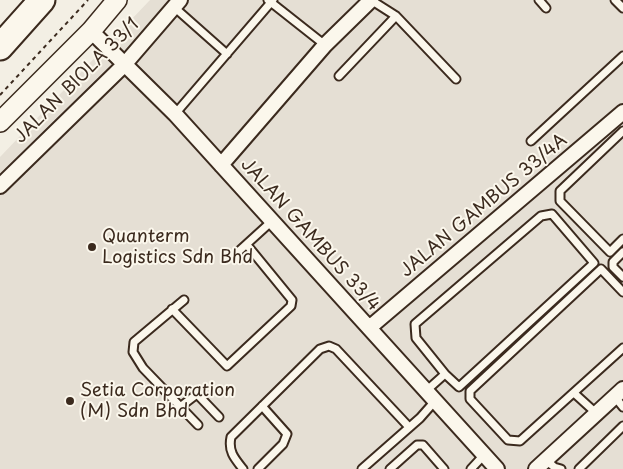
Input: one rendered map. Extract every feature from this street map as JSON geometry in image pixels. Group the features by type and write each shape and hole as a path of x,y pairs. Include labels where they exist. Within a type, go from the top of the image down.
{"highway":[{"path":"0,46 42,0"}],"main road":[{"path":"0,122 91,31 117,0"}],"street":[{"path":"221,165 325,45 371,0"},
{"name":"JALAN BIOLA 33/1","path":"0,186 124,64 177,3"},
{"name":"JALAN GAMBUS 33/4","path":"91,31 175,114 497,469"},
{"name":"JALAN GAMBUS 33/4A","path":"368,328 623,112"},
{"path":"541,464 596,413 620,398"}],"lane":[{"path":"371,0 396,16 456,79"},
{"path":"539,0 546,8"},
{"path":"615,0 623,8"},
{"path":"175,114 270,1 325,45"},
{"path":"177,3 226,54"},
{"path":"339,76 396,16"},
{"path":"531,141 623,56"},
{"path":"623,131 560,191 560,201 610,252 623,239"},
{"path":"552,214 594,263 459,387 445,374 416,338 415,324 542,216 552,214"},
{"path":"239,251 272,221"},
{"path":"172,309 227,366 291,306 292,300 246,245"},
{"path":"623,252 613,262 613,267 623,277"},
{"path":"623,292 601,269 470,391 470,398 508,440 520,441 623,348"},
{"path":"184,300 134,342 133,352 142,368 198,425"},
{"path":"243,469 233,457 229,447 231,437 320,349 328,346 336,348 409,427"},
{"path":"362,469 409,427 445,374"},
{"path":"574,393 596,413"},
{"path":"180,407 196,394 220,417"},
{"path":"258,469 283,444 287,434 262,406"},
{"path":"579,469 623,426"},
{"path":"390,469 417,445 423,446 444,469"},
{"path":"471,469 484,455"},
{"path":"541,464 561,469"}],"path":[{"path":"0,95 88,0"}],"shaded area":[{"path":"150,0 623,0 623,469 0,469 0,157"}],"place":[{"name":"Quanterm Logistics Sdn Bhd","path":"92,247"},
{"name":"Setia Corporation (M) Sdn Bhd","path":"70,401"}]}
